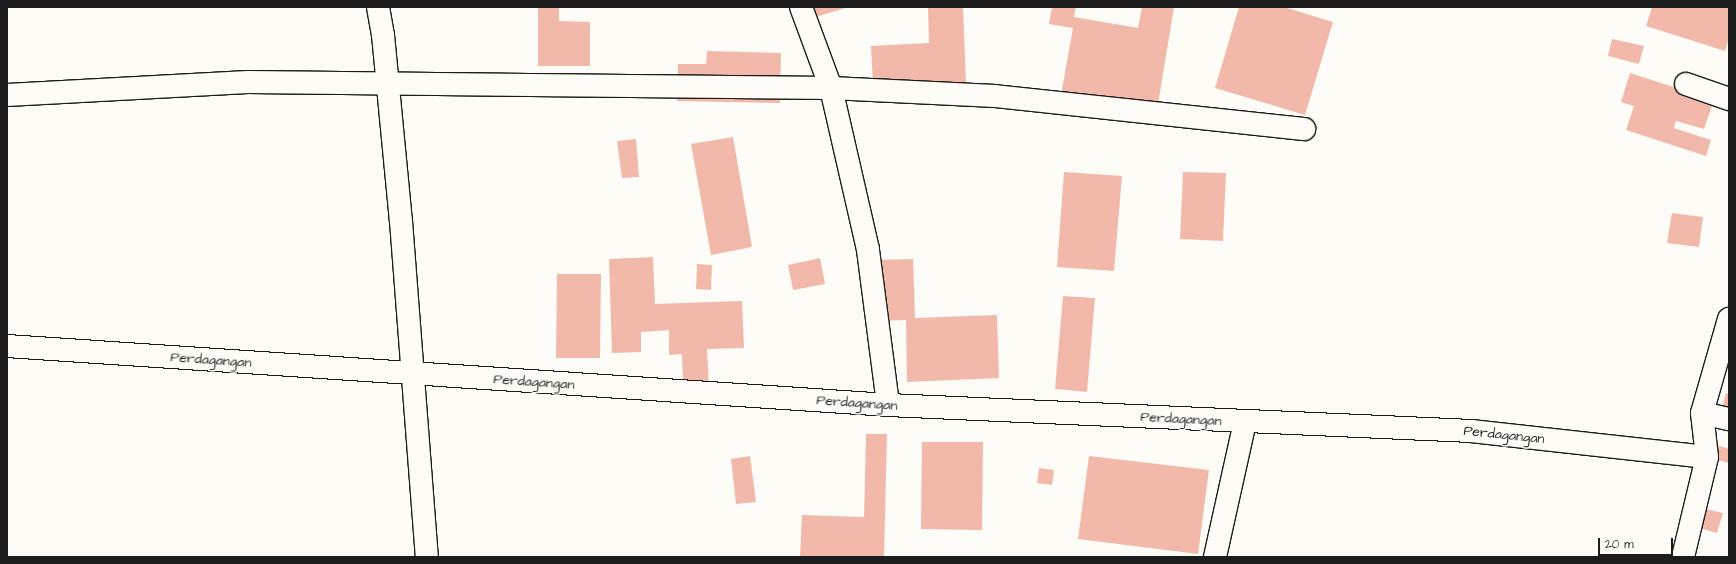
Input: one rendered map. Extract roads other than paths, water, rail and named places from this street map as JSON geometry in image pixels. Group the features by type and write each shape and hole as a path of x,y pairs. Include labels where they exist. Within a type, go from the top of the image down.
{"street":[{"path":"378,7 383,34 401,221 427,557"},
{"path":"801,7 831,88 868,250 888,405"},
{"path":"7,95 248,82 831,88 995,96 1304,129"},
{"path":"1686,84 1729,99"},
{"path":"1683,557 1707,457 1702,413 1729,319"},
{"name":"Perdagangan","path":"7,346 888,405 1471,431 1707,457"},
{"path":"1702,413 1729,419"},
{"path":"1215,557 1246,422"}]}
